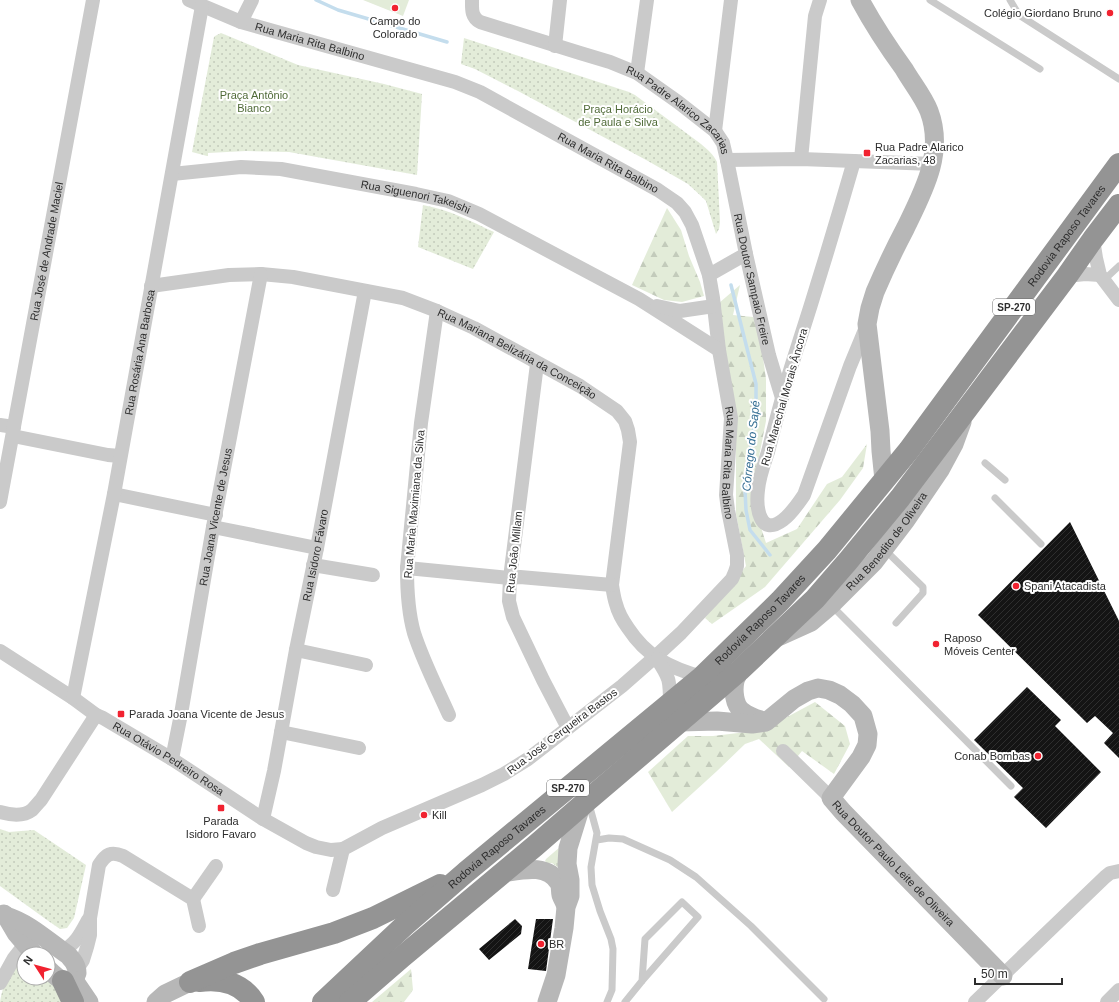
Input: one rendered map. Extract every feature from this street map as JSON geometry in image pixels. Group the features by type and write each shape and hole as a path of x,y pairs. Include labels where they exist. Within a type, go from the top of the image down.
{"highway":[{"name":"Rodovia Raposo Tavares","path":"350,1002 584,803 675,713 702,677 780,600 827,550 909,450 1119,164"},
{"name":"Rodovia Raposo Tavares","path":"323,1002 405,925 466,872 675,713 740,670 815,599 848,562 900,498 1119,205"},
{"path":"190,982 234,963 334,933 373,918 466,872"},
{"path":"66,975 73,1002"},
{"path":"190,982 216,980 234,984 245,991 254,1002"}],"main road":[{"path":"860,0 929,111 935,141 933,164 925,188 875,292 867,324 880,431 880,451 884,480"},
{"name":"Rua Benedito de Oliveira","path":"772,640 811,622 831,605 874,562 906,520 940,470 954,444 966,410"},
{"path":"880,431 891,441 909,450"},
{"path":"740,670 735,681 738,706 742,711 766,722"},
{"name":"Rua Doutor Paulo Leite de Oliveira","path":"766,722 794,699 808,691 818,688 829,690 840,695 852,704 863,716 868,734 867,746 861,757 831,798 1003,976"},
{"path":"675,713 717,721 752,724 766,722"},
{"path":"547,1002 556,975 566,907 570,896 570,880 567,864 568,848 584,803"},
{"path":"503,873 535,868 544,871 554,877 560,884 561,896 566,907"},
{"path":"3,914 16,933 34,944 62,951 74,961 66,975 89,1002"},
{"path":"156,1002 165,994 190,982"}],"street":[{"name":"Rua José de Andrade Maciel","path":"0,502 9,429 93,0"},
{"name":"Rua Maria Rita Balbino","path":"189,0 241,22 455,82 480,92 658,190 676,203 685,212 692,226 709,275 719,350 731,418 726,495 737,556 737,566"},
{"path":"241,22 252,0"},
{"name":"Rua Padre Alarico Zacarias","path":"472,0 473,16 475,20 554,46 610,62 637,73 684,106 715,131 723,143 727,160 801,159 933,164"},
{"path":"554,46 560,0"},
{"path":"637,73 647,0"},
{"path":"715,131 731,0"},
{"path":"801,159 815,16 820,0"},
{"name":"Rua Rosária Ana Barbosa","path":"74,698 114,494 202,6"},
{"name":"Rua Doutor Sampaio Freire","path":"727,160 746,254 769,355 782,398"},
{"name":"Rua Marechal Morais Âncora","path":"854,161 826,258 782,398 758,489 757,505 759,516 763,522 769,525 776,525 783,520 804,495 850,366 867,324"},
{"name":"Rua Siguenori Takeishi","path":"172,174 241,167 281,170 448,201 479,214 639,300 719,350"},
{"path":"1093,239 1102,277 1119,300"},
{"path":"709,275 746,254"},
{"name":"Rua Mariana Belizária da Conceição","path":"151,286 230,275 261,274 293,277 403,298 437,311 474,328 537,364 580,386 617,411 625,421 630,442 612,585 616,605 623,620 635,638 655,658 665,671 670,684 675,713"},
{"name":"Rua Joana Vicente de Jesus","path":"172,759 261,274"},
{"path":"1067,276 1085,274 1102,277"},
{"name":"Rua Isidoro Fávaro","path":"263,819 274,771 365,291"},
{"name":"Rua Siguenori Takeishi","path":"639,300 661,308 680,311 714,306"},
{"name":"Rua Maria Maximiana da Silva","path":"437,311 421,423 407,568 408,596 414,631 419,648 449,715"},
{"name":"Rua João Millam","path":"537,364 510,578 510,601 513,617 568,728"},
{"path":"9,429 108,455 120,456"},
{"path":"114,494 317,548"},
{"path":"313,565 373,575"},
{"name":"Rua José Cerqueira Bastos","path":"343,850 382,828 482,785 504,774 528,758 622,686 655,658 732,579 737,566"},
{"path":"407,568 510,578 520,577 612,585"},
{"path":"296,650 366,665"},
{"name":"Rua Otávio Pedreiro Rosa","path":"0,651 74,698 96,715 172,759 263,819 316,847 331,850 343,850"},
{"name":"Rua Mariana Belizária da Conceição","path":"655,658 677,669 702,677"},
{"path":"0,812 11,815 22,814 32,810 41,800 96,715"},
{"path":"281,732 359,748"},
{"path":"784,751 831,798"},
{"path":"333,890 343,850"},
{"path":"66,975 83,960 90,935 90,918 99,865 103,859 111,854 116,853 123,856 193,900 199,926"},
{"path":"193,900 216,866"},
{"path":"975,1002 1104,877 1115,872"},
{"path":"62,951 70,947 76,941 90,918"},
{"path":"0,983 14,958 34,944"},
{"path":"1107,1002 1119,990"}],"lane":[{"path":"930,0 1040,69"},
{"path":"1010,0 1019,15 1119,79"},
{"path":"1102,277 1119,266"},
{"path":"985,463 1005,480"},
{"path":"995,498 1041,544"},
{"path":"884,549 923,587 924,593 896,623"},
{"path":"831,605 1011,786"},
{"path":"584,803 597,833 597,840 591,867 592,884 614,949 612,990 607,1002"},
{"path":"597,840 609,838 623,839 670,860 696,877 751,926 824,999"},
{"path":"625,1002 698,917 682,902 645,939 642,981"}],"green space":[{"name":"Campo do Colorado","path":"363,0 409,0 403,16"},
{"name":"Praça Antônio Bianco","path":"221,33 298,65 422,94 417,175 289,152 246,151 208,153 207,156 192,152 214,37"},
{"name":"Praça Horácio de Paula e Silva","path":"464,38 629,92 701,144 716,159 717,162 720,222 719,229 716,234 706,201 688,184 518,91 475,69 461,64"},
{"path":"423,205 451,213 494,232 473,269 418,247"},
{"path":"667,208 681,230 704,296 682,302 664,300 632,285"},
{"path":"740,285 733,315 753,317 759,329 766,379 766,421 751,497 766,543 797,529 827,484 842,477 867,444 863,468 840,500 765,587 712,624 705,618 746,566 736,514 736,437 719,303"},
{"path":"815,702 845,726 850,744 834,774 802,751 789,767 759,739 745,744 672,812 648,772 688,736 713,736 763,730"},
{"path":"0,829 9,832 34,830 86,865 74,918 67,928 60,929 0,886"},
{"path":"560,847 562,870 552,863 547,863 545,861"},
{"path":"16,965 16,986 56,986 71,1002 0,1002 8,977"},
{"path":"411,969 413,990 404,1002 372,1002"}],"building":[{"path":"1070,522 1119,621 1119,758 1104,743 1113,733 1095,716 1087,723 978,615"},
{"name":"Conab Bombas","path":"1027,687 1061,720 1055,726 1101,772 1046,828 1014,797 1023,788 974,740"},
{"path":"515,919 522,926 521,934 489,960 479,949"},
{"name":"BR","path":"536,919 553,919 546,971 528,969"}],"waterway":[{"name":"Córrego do Sapé","path":"316,0 338,10 447,42"},
{"name":"Córrego do Sapé","path":"731,285 756,384 756,413 745,490 746,510 750,530 770,555"}],"place":[{"name":"Campo do Colorado","path":"395,8"},
{"name":"Colégio Giordano Bruno","path":"1110,13"},
{"name":"Rua Padre Alarico Zacarias, 48","path":"867,153"},
{"name":"Spani Atacadista","path":"1016,586"},
{"name":"Raposo Móveis Center","path":"936,644"},
{"name":"Parada Joana Vicente de Jesus","path":"121,714"},
{"name":"Conab Bombas","path":"1038,756"},
{"name":"Parada Isidoro Favaro","path":"221,808"},
{"name":"Kill","path":"424,815"},
{"name":"BR","path":"541,944"}]}
